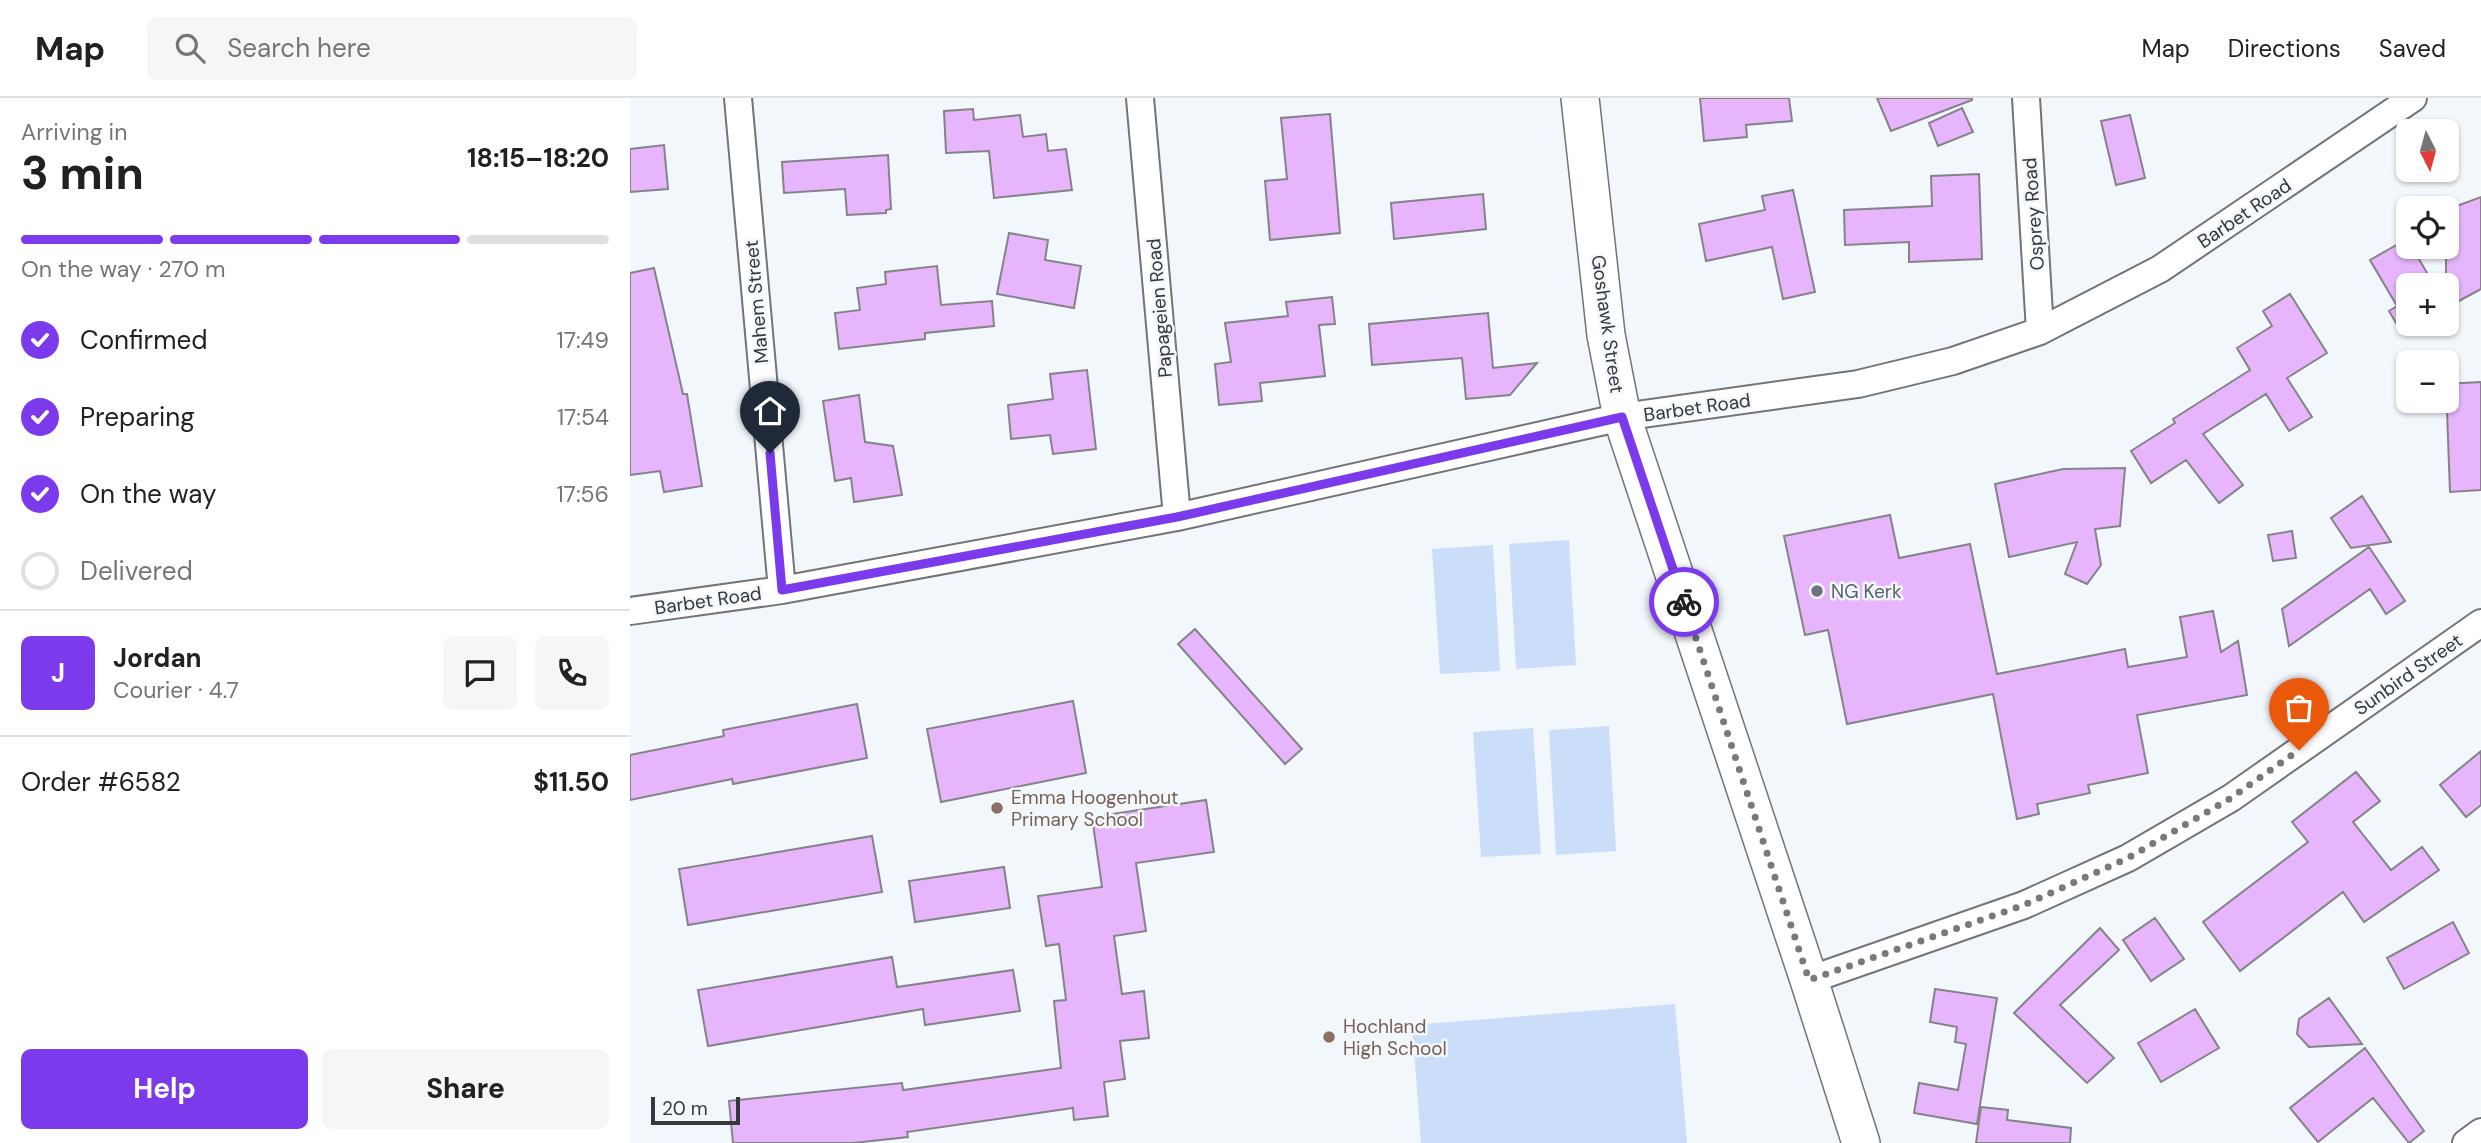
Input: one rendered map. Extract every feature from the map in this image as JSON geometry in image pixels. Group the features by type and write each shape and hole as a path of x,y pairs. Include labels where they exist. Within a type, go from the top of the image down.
{"street":[{"name":"Mahem Street","path":"738,98 782,590"},
{"name":"Papageien Road","path":"1140,98 1177,517"},
{"name":"Goshawk Street","path":"1580,98 1606,335 1622,417 1861,1143"},
{"name":"Osprey Road","path":"2026,98 2040,331"},
{"name":"Barbet Road","path":"630,611 782,590 1177,517 1622,417 1858,384 1953,361 2040,331 2160,269 2413,98"},
{"name":"Sunbird Street","path":"1809,980 2024,905 2128,858 2231,798 2481,623"},
{"path":"2466,1143 2481,1132"}],"shaded area":[{"path":"1569,540 1576,665 1516,669 1509,544"},
{"path":"1493,545 1500,671 1440,674 1432,549"},
{"path":"1609,726 1616,851 1556,855 1549,730"},
{"path":"1533,728 1541,854 1481,857 1473,732"},
{"path":"1675,1004 1687,1143 1421,1143 1412,1025"}],"building":[{"path":"1700,98 1789,98 1792,121 1746,125 1747,137 1704,141"},
{"path":"1877,98 1972,98 1972,100 1891,131"},
{"path":"1962,108 1973,132 1938,146 1929,123"},
{"path":"973,109 974,120 1020,115 1023,137 1046,134 1048,151 1066,149 1072,190 994,198 989,151 946,153 944,111"},
{"path":"1330,114 1340,233 1270,240 1265,181 1287,179 1281,118"},
{"path":"2130,115 2145,178 2116,185 2101,121"},
{"path":"664,145 668,189 630,192 630,149"},
{"path":"888,155 891,209 886,210 886,213 847,215 845,189 784,193 782,162"},
{"path":"1979,174 1982,259 1909,262 1909,242 1845,245 1844,210 1932,206 1931,176"},
{"path":"1793,190 1815,292 1783,299 1772,247 1706,261 1699,224 1765,210 1762,196"},
{"path":"1483,194 1486,229 1394,239 1391,203"},
{"path":"2481,197 2481,289 2459,301 2459,273 2446,273 2446,259 2459,259 2459,205"},
{"path":"1009,233 1048,240 1045,260 1081,266 1074,308 997,294"},
{"path":"2396,245 2396,259 2419,259 2427,273 2396,273 2396,304 2370,260"},
{"path":"937,266 941,305 992,301 994,326 925,333 925,339 839,349 835,313 860,310 857,288 886,284 885,272"},
{"path":"654,268 683,394 687,394 702,486 664,492 660,471 630,475 630,273"},
{"path":"2290,294 2327,353 2287,378 2312,417 2289,431 2266,394 2203,434 2243,485 2219,503 2186,460 2151,483 2131,451 2175,423 2173,419 2250,370 2237,348 2272,326 2263,311"},
{"path":"1332,297 1335,324 1319,325 1325,376 1260,383 1262,401 1219,405 1215,364 1231,362 1225,323 1288,316 1286,302"},
{"path":"2396,307 2396,323 2389,311"},
{"path":"1488,313 1493,368 1537,363 1510,395 1466,399 1462,358 1372,365 1369,324"},
{"path":"1087,370 1096,449 1053,454 1050,435 1011,439 1008,405 1053,399 1050,374"},
{"path":"2481,382 2481,490 2450,492 2447,413 2459,413 2459,383"},
{"path":"859,395 865,442 893,446 902,495 854,502 851,478 835,481 823,401"},
{"path":"2125,468 2120,526 2095,529 2101,565 2087,584 2065,574 2077,542 2009,557 1995,484 2063,469"},
{"path":"2362,496 2391,542 2351,548 2331,518"},
{"path":"1890,515 1899,558 1970,544 1997,674 2125,649 2128,667 2187,657 2180,617 2213,611 2221,652 2238,641 2247,695 2137,715 2148,773 2088,785 2090,793 2037,804 2039,814 2017,819 1993,694 1847,724 1828,630 1805,635 1784,536"},
{"path":"2292,531 2296,558 2273,561 2268,535"},
{"path":"2369,547 2405,601 2386,614 2370,589 2289,646 2282,609"},
{"path":"1195,629 1302,749 1285,764 1178,644"},
{"path":"1073,701 1086,773 941,802 927,729"},
{"path":"857,704 867,758 733,784 732,779 630,800 630,755 724,736 723,730"},
{"path":"2481,751 2481,805 2466,817 2440,785"},
{"path":"2356,772 2380,801 2353,822 2391,870 2422,847 2439,870 2364,922 2343,892 2240,971 2203,922 2308,842 2292,822"},
{"path":"1206,800 1214,852 1136,863 1146,931 1114,936 1122,994 1144,991 1149,1038 1120,1041 1125,1079 1104,1082 1108,1116 1074,1120 1073,1108 907,1132 908,1137 853,1143 733,1143 729,1101 902,1083 903,1090 1061,1068 1054,1001 1066,1000 1059,944 1046,946 1038,896 1102,887 1092,817"},
{"path":"872,836 882,892 688,925 679,869"},
{"path":"1004,867 1010,908 915,922 909,881"},
{"path":"2155,918 2184,959 2151,981 2123,940"},
{"path":"2453,922 2469,953 2404,989 2387,958"},
{"path":"2100,928 2119,950 2060,1005 2114,1058 2087,1083 2014,1013"},
{"path":"892,957 897,987 1013,970 1020,1011 925,1025 923,1009 708,1046 698,990"},
{"path":"1935,989 1997,998 1977,1124 1914,1113 1919,1083 1958,1090 1966,1044 1955,1042 1957,1027 1930,1022"},
{"path":"2329,998 2362,1044 2309,1047 2297,1034 2299,1019"},
{"path":"2195,1009 2219,1048 2161,1082 2138,1043"},
{"path":"2365,1048 2424,1131 2409,1143 2373,1098 2318,1142 2290,1108"},
{"path":"1981,1107 2008,1110 2007,1120 2071,1128 2070,1143 1976,1143"}],"way so far":[{"path":"1684,602 1809,980 2024,905 2128,858 2231,798 2299,750"}],"place":[{"name":"NG Kerk","path":"1817,591"},
{"name":"Emma Hoogenhout Primary School","path":"997,808"},
{"name":"Hochland High School","path":"1329,1037"}],"route":[{"path":"770,453 782,590 1177,517 1622,417 1684,602"}]}
